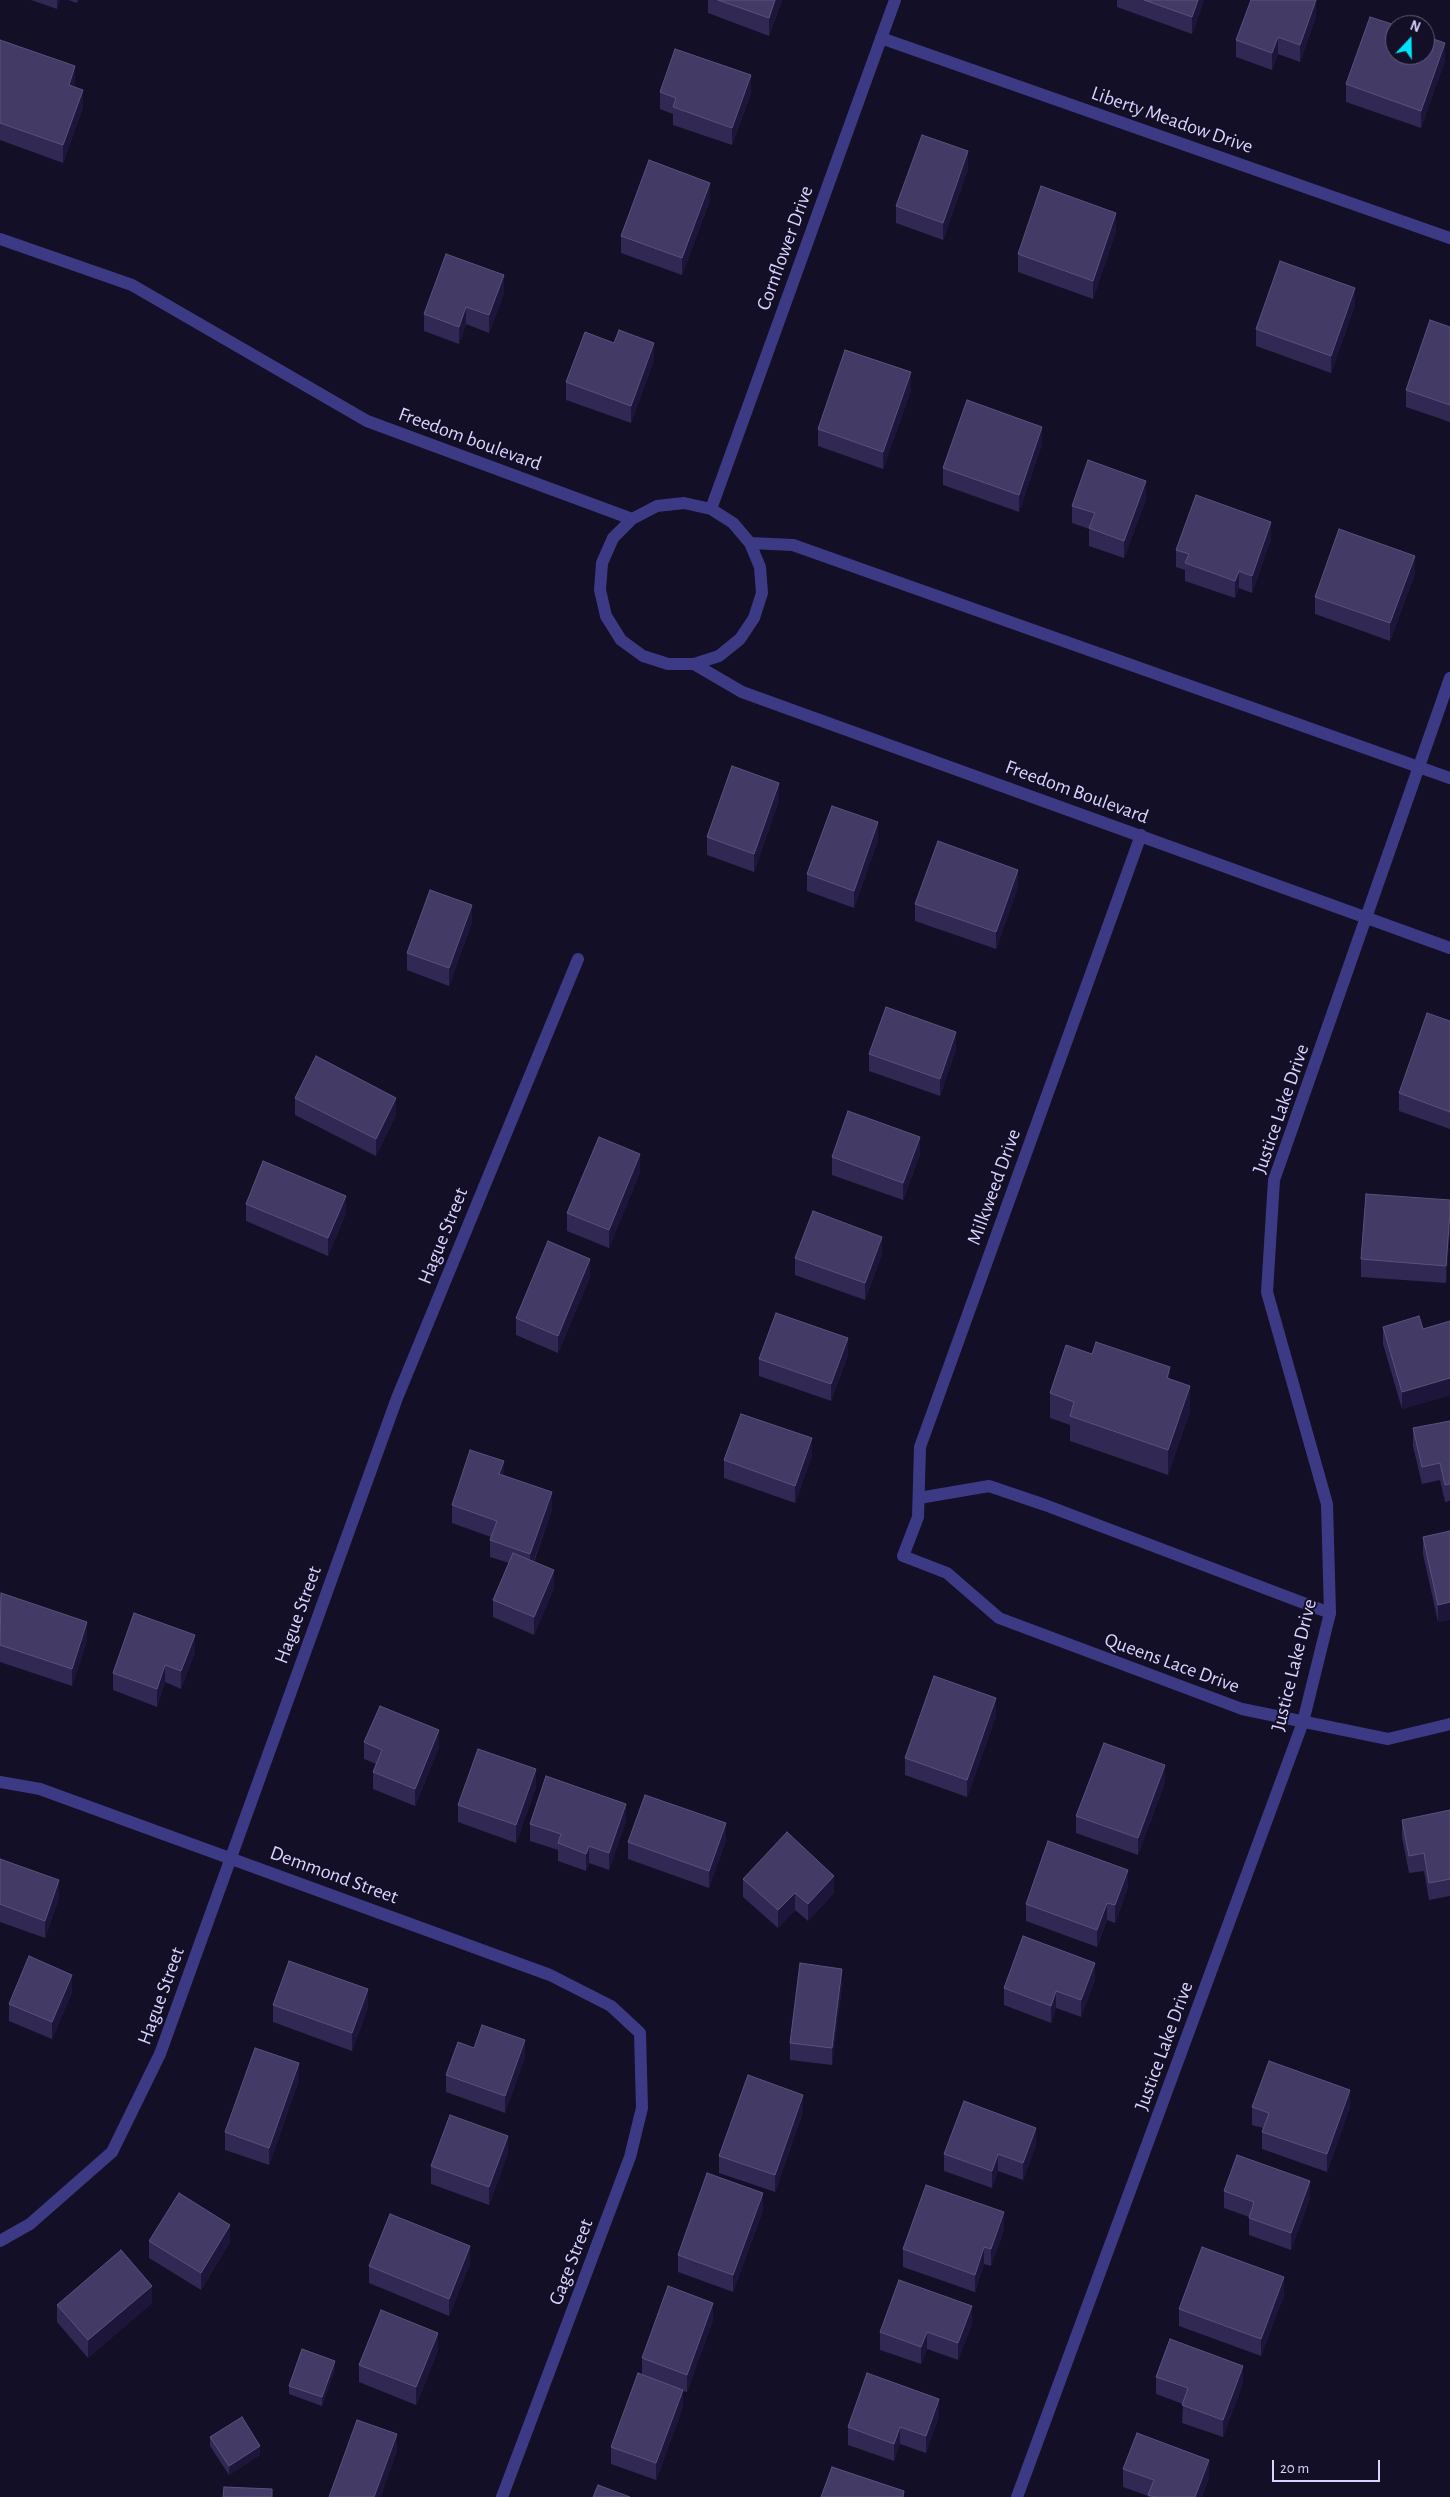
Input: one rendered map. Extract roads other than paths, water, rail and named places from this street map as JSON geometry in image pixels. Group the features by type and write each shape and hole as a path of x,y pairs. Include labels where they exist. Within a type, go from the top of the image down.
{"street":[{"name":"Cornflower Drive","path":"711,509 895,0"},
{"name":"Liberty Meadow Drive","path":"881,38 1450,238"},
{"name":"Freedom boulevard","path":"0,239 132,285 301,380 367,421 632,519"},
{"path":"684,503 711,509 733,523 750,543 760,567 762,593 754,618 740,640 719,656 694,664 668,664 643,656 621,640 606,616 600,590 602,563 613,538 632,519 657,506 684,503"},
{"path":"750,543 794,545 1450,778"},
{"name":"Freedom Boulevard","path":"694,664 742,692 1450,948"},
{"name":"Justice Lake Drive","path":"1017,2497 1303,1722 1330,1613 1327,1504 1267,1292 1274,1180 1450,678"},
{"name":"Milkweed Drive","path":"903,1556 918,1517 920,1447 1141,835"},
{"name":"Hague Street","path":"0,2240 30,2224 112,2152 160,2054 397,1398 578,959"},
{"path":"918,1498 989,1486 1045,1505 1330,1613"},
{"name":"Queens Lace Drive","path":"903,1556 947,1573 999,1618 1242,1709 1388,1739 1450,1724"},
{"name":"Demmond Street","path":"0,1782 40,1789 231,1857 550,1975 611,2006 640,2034"},
{"name":"Gage Street","path":"502,2497 630,2157 642,2108 640,2034"}]}
